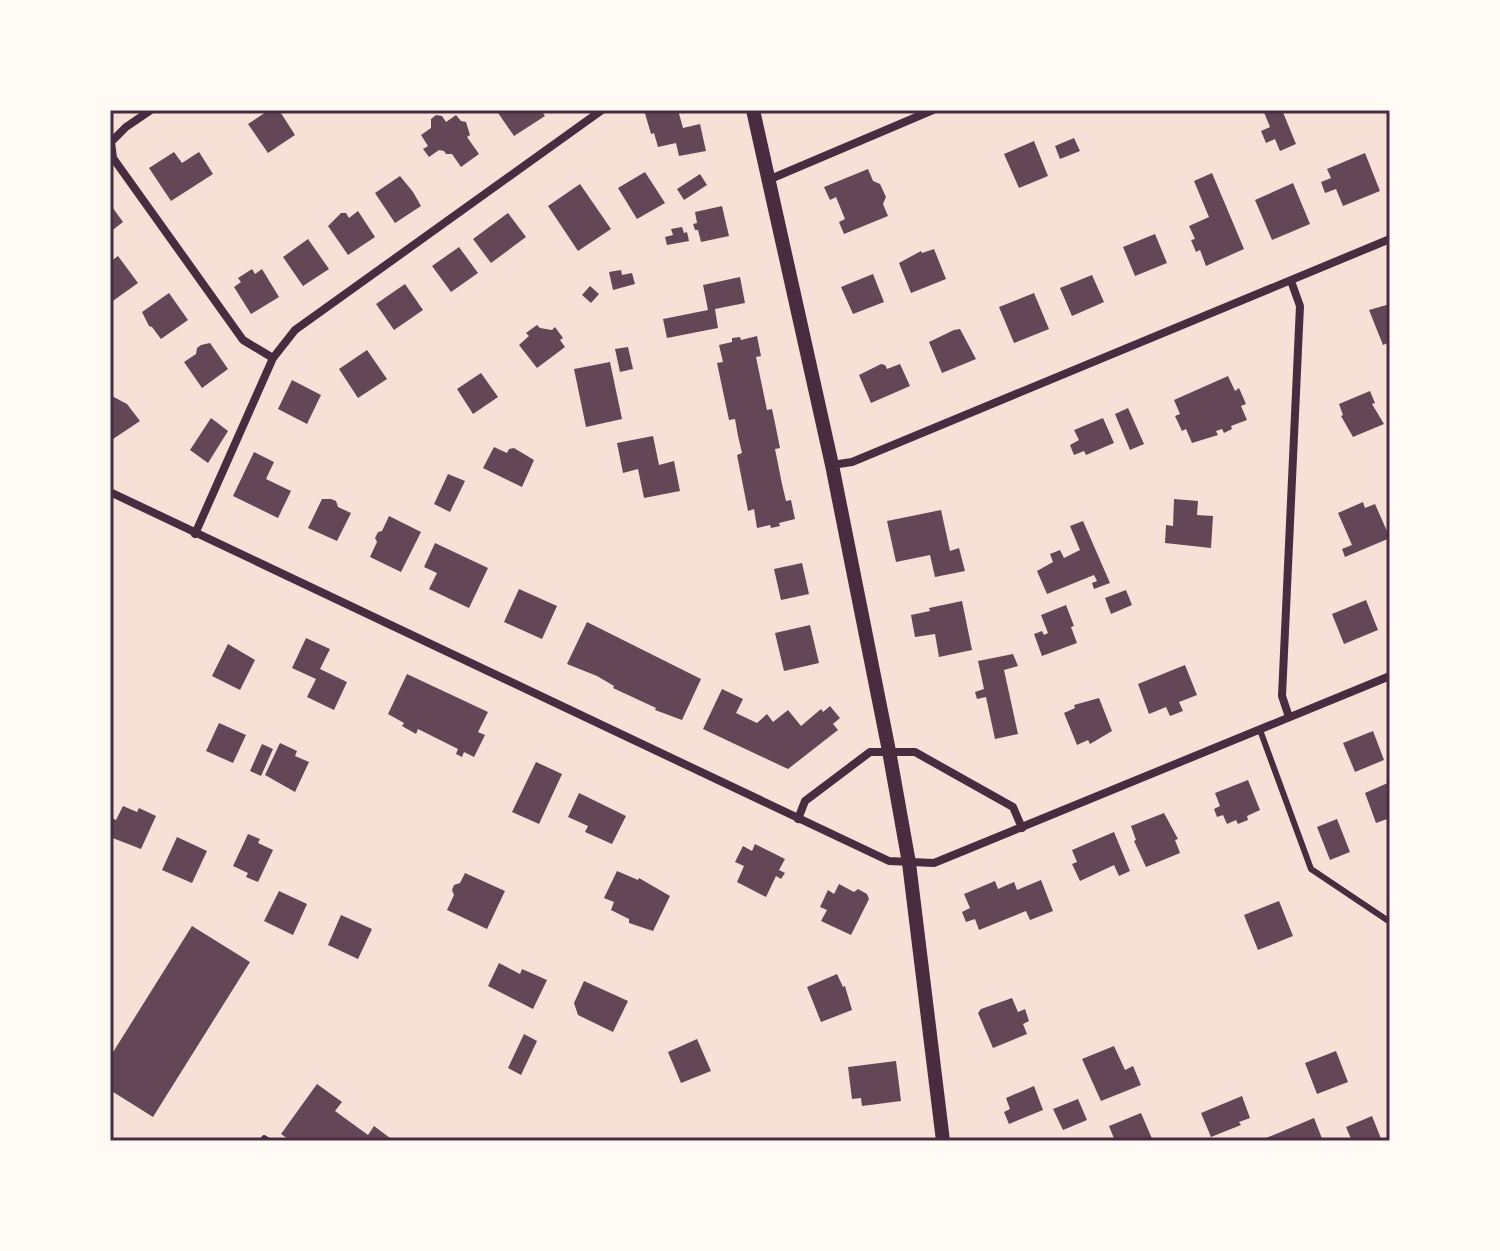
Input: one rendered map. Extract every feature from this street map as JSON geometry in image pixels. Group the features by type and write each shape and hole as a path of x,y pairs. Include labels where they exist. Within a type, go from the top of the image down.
{"street":[{"path":"151,110 111,142 113,158 243,340 273,358"},
{"path":"195,534 273,358 295,330 602,110"},
{"path":"753,110 832,465 889,751 909,863 943,1141"},
{"path":"768,181 933,110"},
{"path":"832,465 852,462 1390,239"},
{"path":"1289,717 1282,696 1300,306 1291,281"},
{"path":"110,492 889,861 934,863 1390,676"},
{"path":"798,819 805,801 870,752 915,752 1013,807 1022,828"}],"lane":[{"path":"1260,730 1311,869 1390,922"}],"path":[{"path":"261,1141 264,1137 271,1141"}],"building":[{"path":"269,110 279,110 295,135 268,153 248,124"},
{"path":"496,110 541,110 545,116 514,136"},
{"path":"644,110 678,110 683,128 700,124 706,151 679,156 676,143 658,147"},
{"path":"1263,110 1282,110 1296,144 1280,151 1275,139 1266,143 1261,131 1270,127"},
{"path":"436,115 442,116 446,122 456,115 466,122 470,135 467,137 479,154 461,167 452,154 444,151 439,150 429,157 423,149 428,146 421,135 431,128 431,119"},
{"path":"1074,138 1080,151 1060,159 1055,146"},
{"path":"1034,141 1048,176 1019,188 1004,154"},
{"path":"174,152 182,163 199,152 213,174 171,201 149,168"},
{"path":"1365,153 1380,191 1343,206 1336,189 1325,193 1321,182 1331,178 1327,169"},
{"path":"868,169 886,197 883,204 888,216 844,234 839,222 845,219 836,197 830,200 824,187"},
{"path":"645,172 665,203 637,219 618,188"},
{"path":"1212,173 1244,249 1206,266 1200,250 1196,252 1191,240 1195,239 1189,226 1209,217 1194,181"},
{"path":"700,174 707,185 684,200 677,189"},
{"path":"400,176 421,206 395,223 375,193"},
{"path":"1293,183 1310,224 1272,240 1255,200"},
{"path":"580,184 611,229 578,251 548,206"},
{"path":"110,204 123,222 110,232"},
{"path":"722,206 729,236 701,242 693,224 697,223 695,212"},
{"path":"358,211 375,237 348,255 328,226 341,213 346,213 349,218"},
{"path":"508,213 526,237 491,263 473,239"},
{"path":"682,227 689,241 667,245 665,237 673,235 671,229"},
{"path":"1155,234 1167,263 1135,276 1123,247"},
{"path":"308,239 329,269 303,286 283,257"},
{"path":"459,247 478,273 451,292 432,266"},
{"path":"934,249 946,279 911,293 899,263 921,251"},
{"path":"118,256 138,283 110,303 110,262"},
{"path":"252,269 255,274 262,269 279,297 251,314 234,287 241,282 238,278"},
{"path":"621,270 622,275 632,273 635,284 613,290 609,272"},
{"path":"873,274 884,302 853,314 841,287"},
{"path":"1092,275 1104,302 1072,316 1060,288"},
{"path":"740,277 745,303 715,309 718,328 667,338 663,319 708,310 703,285"},
{"path":"405,284 423,310 394,330 376,304"},
{"path":"590,286 599,294 591,303 582,295"},
{"path":"169,293 188,320 161,339 142,312"},
{"path":"1034,293 1049,329 1014,343 999,307"},
{"path":"1390,304 1390,342 1383,345 1369,310"},
{"path":"537,325 552,330 555,327 565,347 537,368 519,345 529,336 526,333"},
{"path":"960,329 976,359 942,373 929,342"},
{"path":"757,336 761,356 756,357 767,410 772,409 776,428 780,448 775,449 782,484 786,501 791,500 795,519 771,528 770,525 757,528 754,509 748,511 737,455 742,453 735,419 729,420 717,363 723,362 719,345 732,342 732,338 740,337 741,340"},
{"path":"210,343 228,369 202,388 184,362 196,354 201,345"},
{"path":"628,347 633,369 620,372 615,349"},
{"path":"367,350 387,379 358,398 339,369"},
{"path":"610,362 622,419 586,427 574,369"},
{"path":"881,364 887,369 900,364 910,386 871,403 859,375"},
{"path":"481,373 498,397 473,414 457,389"},
{"path":"1228,376 1235,391 1239,388 1246,404 1241,406 1247,420 1231,426 1232,429 1224,433 1222,429 1216,431 1218,435 1192,443 1175,416 1180,414 1174,400"},
{"path":"292,380 321,395 307,424 278,409"},
{"path":"1370,391 1375,403 1372,404 1384,424 1353,437 1341,416 1339,404"},
{"path":"110,395 127,404 140,421 110,441"},
{"path":"1128,408 1144,444 1130,450 1115,414"},
{"path":"211,418 228,431 208,463 190,450"},
{"path":"1103,418 1114,443 1086,455 1084,451 1074,455 1070,445 1079,440 1074,430"},
{"path":"653,436 659,465 674,461 680,491 644,498 638,469 623,473 617,443"},
{"path":"494,447 507,453 514,448 534,460 522,487 483,468"},
{"path":"254,452 274,462 266,479 291,491 278,518 233,496"},
{"path":"448,474 465,481 450,512 434,504"},
{"path":"322,499 336,501 338,507 351,513 337,541 308,528"},
{"path":"1174,499 1198,501 1197,515 1213,516 1211,548 1165,543 1166,525 1173,526"},
{"path":"1363,502 1365,508 1375,504 1390,538 1345,557 1342,549 1352,545 1338,513"},
{"path":"941,510 950,551 959,548 965,571 935,577 930,555 896,562 887,521"},
{"path":"389,516 421,532 401,572 370,557 377,542 375,538"},
{"path":"1083,521 1110,583 1094,589 1092,583 1097,581 1094,575 1047,594 1037,571 1053,562 1050,554 1060,550 1064,558 1080,550 1070,526"},
{"path":"435,543 488,568 469,608 429,589 437,573 424,567"},
{"path":"802,563 809,594 781,600 774,569"},
{"path":"519,589 557,606 542,639 504,622"},
{"path":"1126,590 1132,605 1111,614 1105,598"},
{"path":"1366,600 1378,630 1344,644 1332,614"},
{"path":"962,601 972,650 939,657 935,634 915,637 911,615"},
{"path":"1066,605 1077,643 1042,656 1034,634 1042,631 1044,635 1048,633 1041,615"},
{"path":"587,622 701,679 682,720 655,710 597,676 567,664"},
{"path":"810,625 819,663 784,671 775,633"},
{"path":"306,638 330,649 320,669 347,682 334,710 307,697 316,679 292,668"},
{"path":"228,644 255,660 240,690 212,676"},
{"path":"1013,654 1018,666 1004,670 1018,734 995,739 986,697 977,699 975,692 984,689 978,661"},
{"path":"1185,665 1197,695 1179,702 1183,711 1170,716 1166,707 1149,714 1138,684"},
{"path":"407,674 488,712 478,732 485,735 474,757 464,752 462,757 456,754 458,749 418,729 416,734 388,714"},
{"path":"722,689 743,699 736,713 757,723 767,714 773,722 788,710 801,726 821,709 823,712 830,706 840,718 833,724 838,730 788,769 703,729"},
{"path":"1099,698 1112,731 1090,744 1088,740 1077,745 1064,713 1075,708 1074,705"},
{"path":"219,723 246,735 233,763 206,751"},
{"path":"1373,731 1384,760 1355,772 1343,743"},
{"path":"280,743 297,751 295,756 309,762 295,792 265,775"},
{"path":"262,744 273,749 261,776 250,771"},
{"path":"536,762 562,774 539,824 512,812"},
{"path":"1248,780 1260,810 1247,816 1248,820 1227,824 1223,815 1217,817 1214,809 1220,806 1215,793"},
{"path":"1390,782 1390,818 1376,823 1365,793"},
{"path":"579,793 626,816 612,844 585,832 588,826 568,817"},
{"path":"123,806 137,812 139,808 156,816 141,849 110,837 110,817 116,820"},
{"path":"1164,813 1178,839 1175,840 1180,853 1146,867 1131,826"},
{"path":"1337,819 1350,852 1330,860 1317,827"},
{"path":"1114,832 1130,871 1119,876 1114,865 1080,881 1072,864 1077,862 1072,850"},
{"path":"248,834 273,850 258,882 233,866"},
{"path":"177,837 207,851 192,883 162,870"},
{"path":"755,844 785,859 779,870 785,873 781,879 776,876 766,897 737,882 744,866 735,862 743,846 752,851"},
{"path":"617,871 639,878 670,896 653,931 629,923 629,919 611,910 614,902 604,898"},
{"path":"465,873 505,891 487,929 447,910 454,895 454,885 460,883"},
{"path":"1041,880 1053,911 1030,920 1026,911 979,930 975,919 966,922 962,912 970,908 964,894 995,881 998,889 1014,882 1017,890"},
{"path":"839,884 854,892 858,889 869,899 851,935 821,921 827,910 820,907 828,890 834,894"},
{"path":"279,891 307,904 293,935 264,921"},
{"path":"1279,901 1293,936 1258,950 1244,915"},
{"path":"341,915 372,929 358,959 328,945"},
{"path":"192,926 250,962 153,1117 110,1090 110,1057"},
{"path":"499,963 520,974 522,969 547,980 533,1009 488,986"},
{"path":"837,974 845,986 852,1010 821,1022 807,987"},
{"path":"584,981 628,1001 613,1032 578,1015 574,1003"},
{"path":"1012,998 1018,1012 1025,1009 1029,1021 1023,1024 1027,1034 993,1048 978,1013 981,1009"},
{"path":"524,1034 537,1041 521,1075 508,1068"},
{"path":"697,1039 711,1071 681,1083 668,1052"},
{"path":"1114,1046 1125,1070 1133,1066 1141,1085 1101,1101 1082,1059"},
{"path":"1336,1051 1348,1082 1317,1094 1305,1063"},
{"path":"896,1061 901,1101 862,1106 861,1098 852,1099 848,1067"},
{"path":"317,1084 342,1102 335,1111 368,1135 374,1126 394,1141 291,1141 281,1134"},
{"path":"1034,1086 1043,1110 1009,1124 1004,1112 1010,1109 1006,1098"},
{"path":"1242,1096 1250,1118 1211,1137 1201,1113"},
{"path":"1078,1099 1087,1120 1063,1130 1053,1109"},
{"path":"1141,1113 1153,1141 1115,1141 1109,1126"},
{"path":"1372,1116 1382,1141 1352,1141 1346,1127"},
{"path":"1314,1118 1323,1141 1259,1141"}]}
